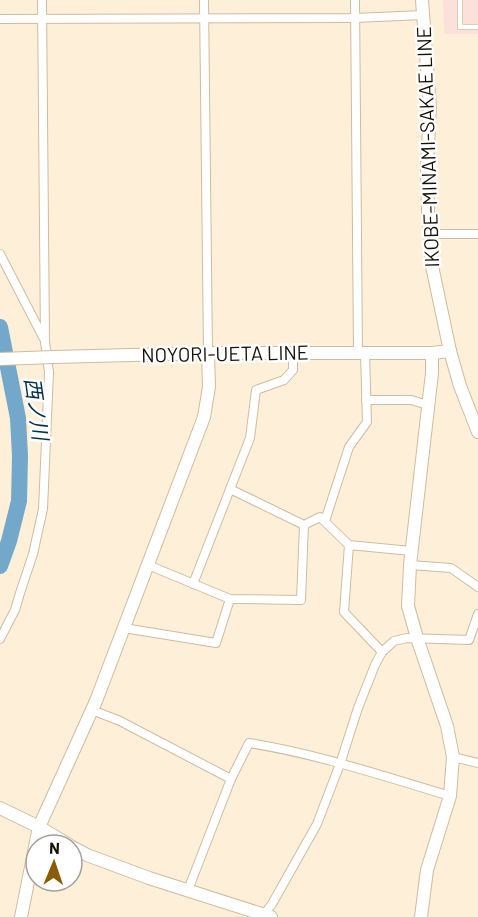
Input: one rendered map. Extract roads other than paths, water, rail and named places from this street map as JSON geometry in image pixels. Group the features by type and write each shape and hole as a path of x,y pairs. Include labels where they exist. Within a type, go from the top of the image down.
{"street":[{"path":"0,639 15,610 33,554 43,509 49,372 45,342 42,0"},
{"path":"21,917 39,827 92,710 204,417 209,387 204,0"},
{"path":"325,521 349,447 367,422 361,353 355,0"},
{"name":"IKOBE-MINAMI-SAKAE LINE","path":"422,0 430,107 427,167 432,266 450,351 460,386 478,432"},
{"path":"0,19 355,18 423,15"},
{"path":"429,234 478,234"},
{"path":"0,254 45,342"},
{"name":"NOYORI-UETA LINE","path":"0,359 208,353 432,353 450,351"},
{"path":"193,584 250,438 256,390 284,380 293,370 293,353"},
{"path":"421,917 427,870 450,796 453,757 447,726 408,606 411,551 432,373 432,353"},
{"path":"366,400 411,400 428,405"},
{"path":"230,489 304,525"},
{"path":"304,525 320,517 349,545 411,551"},
{"path":"148,566 230,599 301,600 304,525"},
{"path":"349,545 344,612 382,652"},
{"path":"410,565 451,568 478,587"},
{"path":"124,628 216,643 230,599"},
{"path":"469,640 478,614"},
{"path":"84,853 266,916 317,824 358,708 382,652 394,641 407,638 469,640 478,645"},
{"path":"92,710 120,721 231,779"},
{"path":"188,890 231,779 249,743 331,760 450,796"},
{"path":"453,757 478,764"},
{"path":"0,808 49,833"}],"lane":[{"path":"460,0 460,27 478,27"}],"waterway":[{"name":"西ノ川","path":"0,327 18,418 20,456 19,501 0,566"}]}
